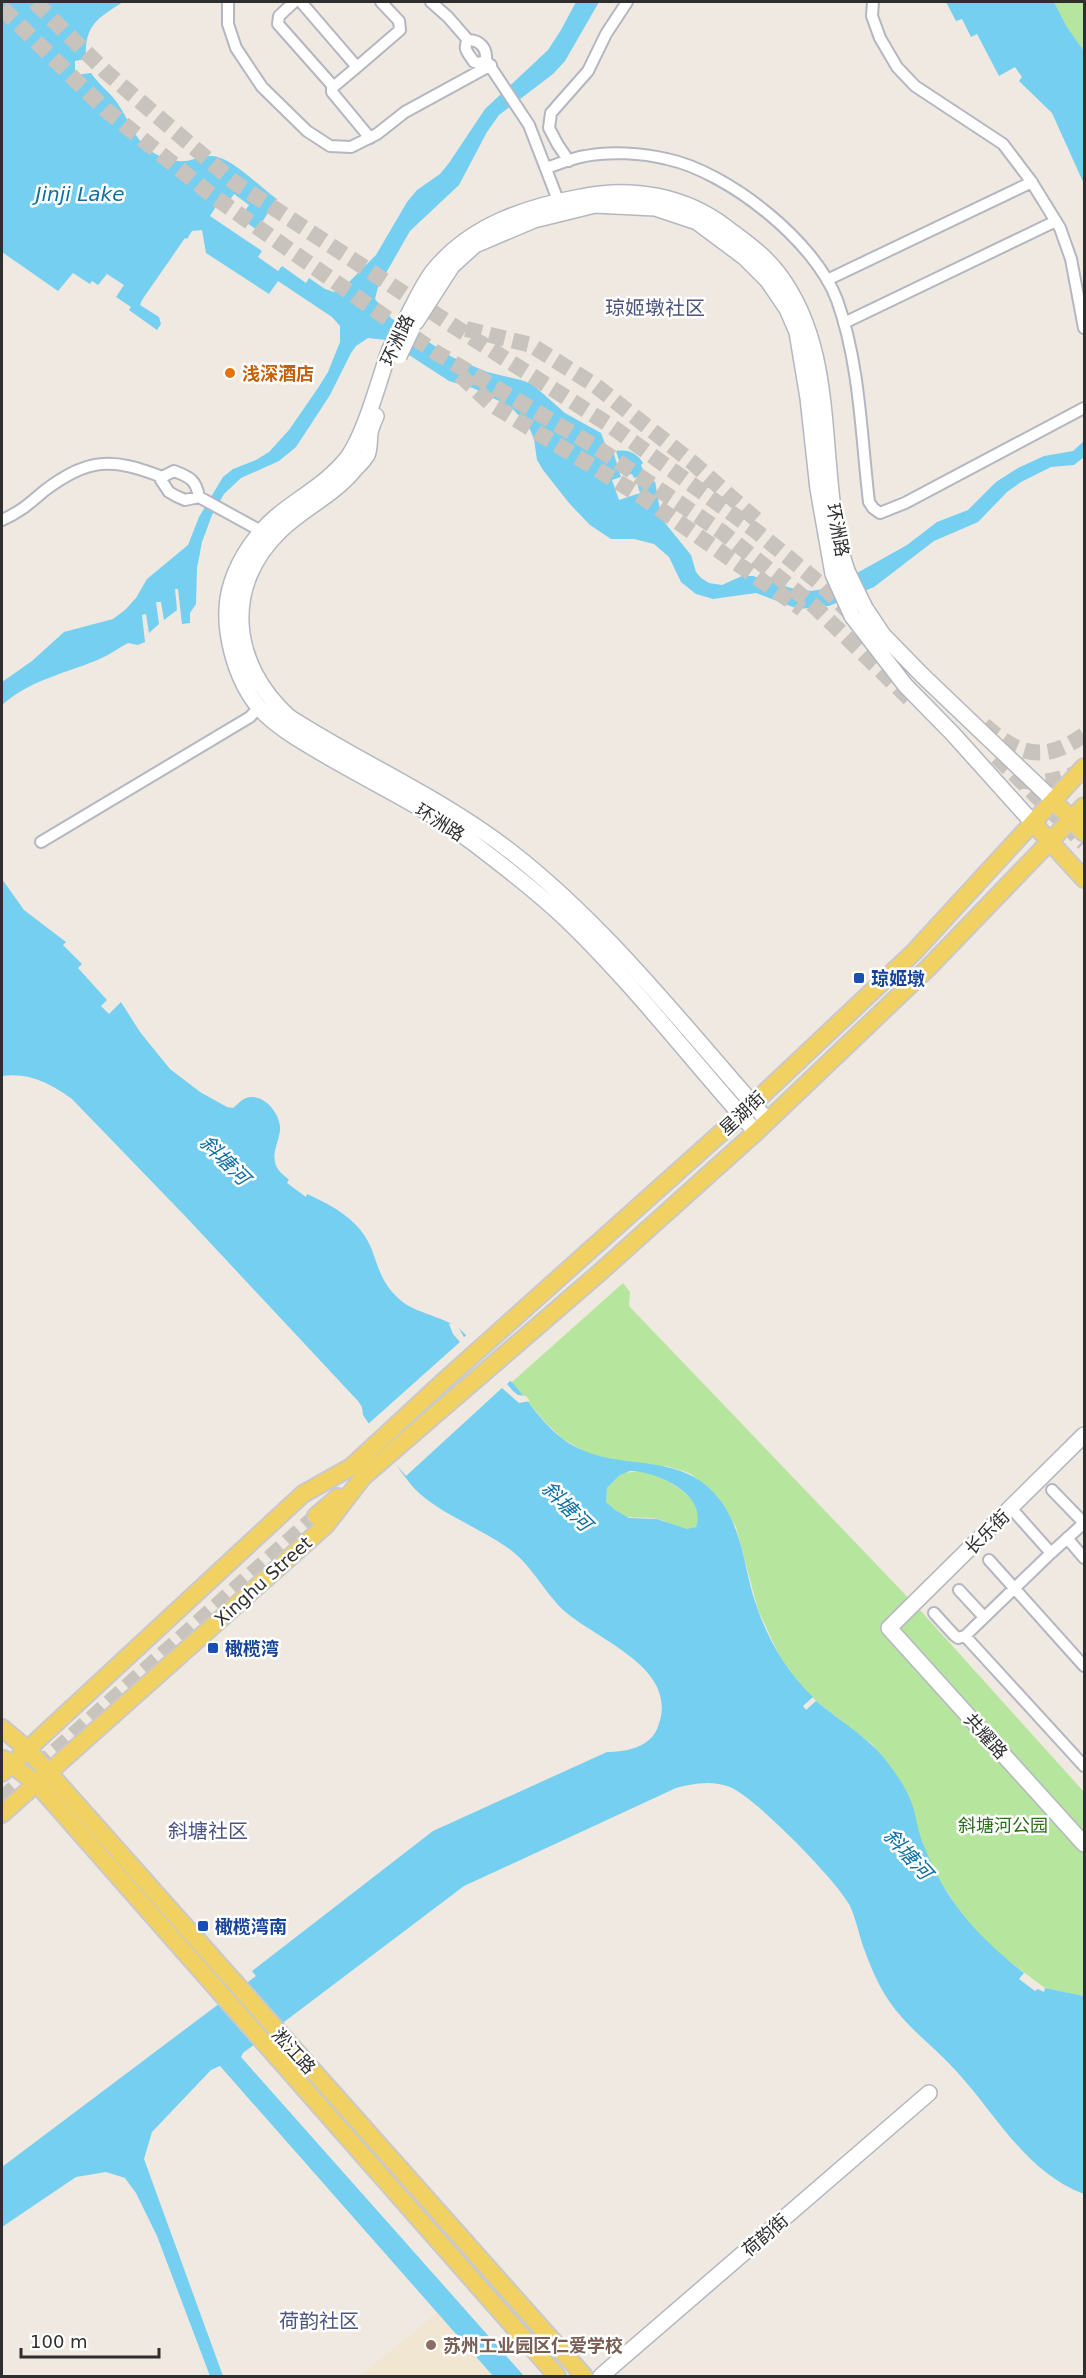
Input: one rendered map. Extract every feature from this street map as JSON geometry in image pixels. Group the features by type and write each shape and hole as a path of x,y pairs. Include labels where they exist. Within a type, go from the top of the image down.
{"main road":[{"name":"星湖街","path":"380,1439 747,1109 914,952 1084,767"},
{"path":"1054,801 1084,833"},
{"name":"星湖街","path":"391,1455 493,1363 598,1274 762,1126 928,968 1084,806"},
{"path":"1033,823 1084,879"},
{"name":"Xinghu Street","path":"43,1779 326,1525 357,1472 380,1439"},
{"name":"Xinghu Street","path":"27,1749 303,1494 391,1455"},
{"name":"Xinghu Street","path":"313,1512 357,1472"},
{"name":"淞江路","path":"2,1728 27,1749 43,1779 228,1990 269,2049 557,2376"},
{"path":"4,1765 27,1749"},
{"name":"淞江路","path":"4,1765 43,1779"},
{"path":"2,1814 43,1779"},
{"name":"淞江路","path":"228,1990 281,2037 584,2376"}],"street":[{"path":"228,2 228,24 236,48 262,87 307,131 330,146 351,147 370,138 405,112 488,62"},
{"path":"294,2 279,16 278,24 332,85 332,92 370,138"},
{"path":"301,2 357,67"},
{"path":"332,88 400,30 399,21 381,2"},
{"path":"431,2 448,16 468,40"},
{"path":"569,161 549,128 551,112 588,71 606,34 627,2"},
{"path":"873,2 872,16 876,27 897,67 915,86 1003,144 1032,182 1056,221 1071,259 1084,328"},
{"path":"468,40 465,44 466,50 474,62 488,62"},
{"path":"468,40 476,40 484,46 488,62 529,125 561,207"},
{"path":"546,168 585,156 630,155 667,159 699,171 733,188 769,213 796,240 819,266 836,299 851,349 869,502 880,513 905,503 1084,408"},
{"path":"827,280 1032,182"},
{"name":"环洲路","path":"747,1109 602,956 538,894 467,838 279,725 260,707 236,667 230,642 227,609 231,584 243,556 261,531 282,512 321,485 348,457 366,429 394,354 432,273 458,245 497,222 530,208 561,207 596,194 637,193 678,200 705,212 752,246 778,273 796,304 813,344 840,572 858,612 904,685 953,734 1033,823"},
{"path":"843,323 1056,221"},
{"name":"环洲路","path":"366,429 367,455 332,494 281,529 260,554 246,583 241,606 241,632 248,662 255,676 275,705 289,717 476,827 546,880 606,938 762,1126"},
{"path":"2,520 21,512 56,483 86,466 118,463 162,477 174,471 194,479 201,498"},
{"path":"162,477 161,480 170,492 185,500 201,498 261,531"},
{"name":"环洲路","path":"858,612 1054,801"},
{"path":"41,842 250,717 260,707"},
{"name":"长乐街","path":"889,1628 1084,1435"},
{"path":"934,1613 954,1635 960,1638 965,1636 1084,1523 1052,1490"},
{"path":"1011,1508 1051,1553"},
{"path":"1067,1538 1084,1558"},
{"path":"988,1560 1084,1666"},
{"path":"959,1590 984,1617"},
{"name":"共耀路","path":"889,1628 1084,1844"},
{"path":"965,1636 1084,1766"},
{"name":"荷韵街","path":"601,2376 930,2093"}],"shaded area":[{"name":"苏州工业园区仁爱学校","path":"437,2313 493,2376 360,2376"}],"green space":[{"path":"1054,2 1084,2 1084,51 1067,27"},
{"name":"斜塘河公园","path":"623,1283 630,1292 629,1306 920,1610 1084,1792 1084,1996 1045,1988 998,1953 967,1922 934,1872 920,1837 909,1798 888,1763 872,1744 816,1701 780,1657 758,1610 736,1527 717,1496 691,1474 666,1466 646,1472 675,1485 692,1500 697,1509 698,1518 695,1528 686,1529 658,1519 619,1514 606,1502 607,1488 622,1473 642,1471 616,1460 591,1455 563,1439 511,1383"}],"water":[{"name":"Jinji Lake","path":"2,2 123,2 100,18 90,30 87,38 86,59 75,61 75,75 91,73 115,100 140,141 154,153 178,161 208,156 218,157 241,170 277,199 257,230 240,218 249,205 234,194 225,207 217,205 210,216 262,251 258,257 278,271 282,266 306,283 309,278 334,292 345,286 376,255 407,202 417,190 440,174 485,109 548,50 576,2 599,2 565,61 553,74 499,115 487,132 459,185 410,231 378,287 375,299 391,318 452,357 487,372 532,384 565,413 601,433 608,452 613,451 621,477 612,480 619,500 640,493 637,483 646,479 648,484 655,481 660,510 665,523 691,555 696,572 709,583 722,585 742,576 753,576 791,588 811,591 823,589 907,545 937,522 968,510 996,482 1018,468 1044,456 1073,451 1084,441 1084,457 1074,465 1051,467 1021,482 1007,492 978,522 934,541 874,587 829,606 798,609 756,593 713,599 696,594 681,582 669,557 654,544 634,539 611,539 590,525 543,470 537,460 534,439 529,427 511,407 473,388 449,381 386,340 368,338 356,346 351,353 330,395 296,447 279,461 241,478 224,494 212,515 202,542 197,568 196,604 190,613 190,623 182,624 178,589 175,589 177,610 164,620 161,602 156,602 159,624 149,633 146,614 142,615 145,642 138,645 128,643 99,659 46,679 2,705 2,682 32,661 64,632 113,619 136,598 147,579 188,545 199,517 223,477 233,469 269,452 289,430 328,372 340,342 340,326 332,317 278,281 269,294 206,253 202,230 192,231 187,239 185,238 142,300 140,305 159,317 161,324 157,330 129,310 131,307 116,297 124,285 107,274 98,285 92,281 90,284 73,273 58,291 2,252"},
{"path":"946,2 1054,2 1067,27 1084,51 1084,184 1052,113 1019,81 1022,77 1015,67 999,76 977,34 971,37 962,19 956,21"},
{"path":"616,451 628,451 635,454 643,463 641,465 645,474 634,478 632,474 624,476"},
{"name":"斜塘河","path":"2,879 24,910 66,942 63,945 82,964 78,968 107,1000 101,1006 109,1014 121,1002 140,1032 170,1069 200,1092 227,1107 233,1108 250,1097 262,1100 272,1108 280,1126 275,1162 289,1180 287,1183 306,1197 307,1194 337,1209 354,1223 367,1240 381,1274 395,1295 409,1306 460,1329 565,1441 592,1454 684,1472 701,1481 716,1495 736,1529 752,1592 768,1635 792,1674 813,1697 803,1706 806,1710 816,1701 864,1738 888,1763 908,1795 922,1841 942,1884 965,1917 1024,1973 1019,1979 1035,1991 1038,1989 1044,1992 1045,1988 1084,1996 1084,2194 1045,2172 1029,2158 958,2073 897,2011 874,1973 849,1904 812,1859 775,1822 742,1794 723,1785 703,1783 676,1788 464,1886 243,2053 241,2057 524,2376 493,2376 220,2066 211,2070 152,2132 144,2159 223,2376 210,2376 157,2236 136,2193 125,2178 106,2172 76,2177 2,2227 2,2167 256,1976 252,1971 433,1831 607,1752 628,1750 642,1745 657,1729 662,1708 658,1689 648,1673 632,1658 562,1609 516,1554 429,1501 412,1486 363,1415 358,1401 72,1099 56,1088 30,1077 2,1076","holes":["630,1471 665,1480 687,1495 698,1515 696,1527 687,1529 657,1519 629,1518 606,1502 607,1488 620,1475"]}],"pier":[{"path":"456,1323 464,1337 469,1334 512,1379 507,1384 513,1391 518,1395 526,1396 530,1401 519,1403 502,1388 406,1476 367,1425 460,1342 453,1334 449,1324"}],"tunnel":[{"path":"35,2 106,72 234,182 611,426 756,531 823,586 852,615"},
{"path":"2,8 106,110 213,196 435,352 596,447 722,532 812,604 914,703"},
{"path":"466,329 531,345 596,386 693,463 760,523"},
{"path":"460,375 491,404 644,498 802,609"},
{"path":"984,725 1009,744 1032,752 1056,750 1084,735"},
{"path":"997,757 1084,843"},
{"path":"1022,780 1045,782 1081,772"},
{"path":"2,1799 316,1516"}],"place":[{"name":"浅深酒店","path":"230,373"},
{"name":"琼姬墩","path":"859,978"},
{"name":"橄榄湾","path":"213,1648"},
{"name":"橄榄湾南","path":"203,1926"},
{"name":"苏州工业园区仁爱学校","path":"431,2345"}],"district":[{"name":"琼姬墩社区","path":"655,308"},
{"name":"斜塘社区","path":"208,1831"},
{"name":"荷韵社区","path":"319,2321"}]}
